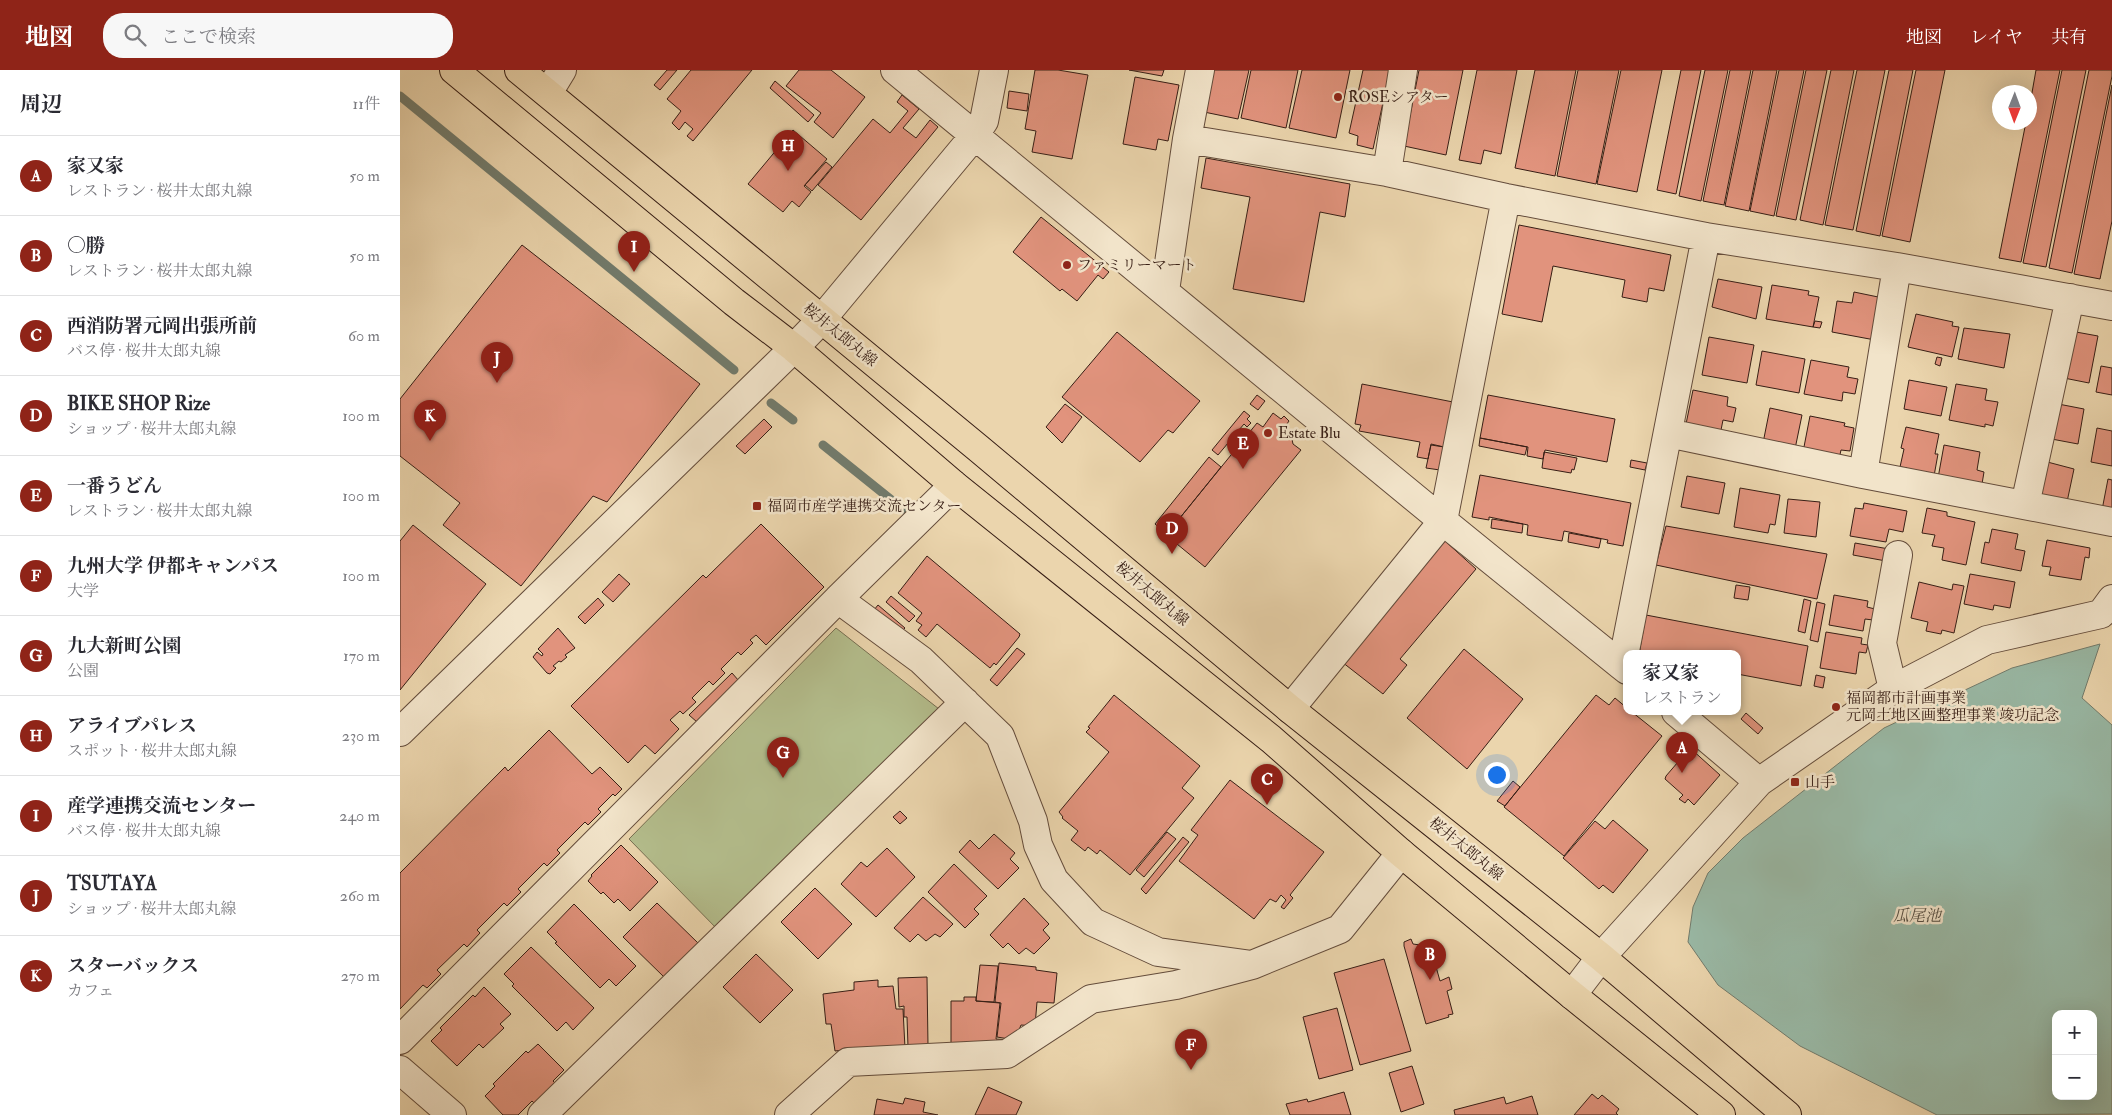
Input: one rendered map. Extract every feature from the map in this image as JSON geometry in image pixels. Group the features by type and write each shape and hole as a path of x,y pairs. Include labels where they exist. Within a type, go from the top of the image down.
{"main road":[{"path":"454,70 734,302 794,348 954,485 1271,739 1401,853 1572,995 1721,1115"},
{"name":"桜井太郎丸線","path":"519,70 978,448 1290,709 1601,957 1787,1115"}],"street":[{"path":"548,93 562,70"},
{"path":"895,70 1443,521 1623,666"},
{"path":"400,732 821,320 974,136 984,121 994,70"},
{"path":"1165,291 1187,138 1200,70"},
{"path":"1387,172 1403,70"},
{"path":"1187,138 1387,172 1506,198 1706,237 1897,267 2112,306"},
{"path":"1290,709 1443,521 1506,198"},
{"path":"1628,650 1706,237"},
{"path":"1862,474 1897,267"},
{"path":"2025,505 2070,298"},
{"path":"1668,433 1862,474 2112,522"},
{"path":"400,1040 838,599 954,485"},
{"path":"1893,689 1882,643 1898,555"},
{"path":"838,599 922,660 1000,736 1033,820 1038,845 1054,880 1093,922 1158,952 1252,965"},
{"path":"1572,995 1601,957 1759,782 1893,689 1987,640 2101,614 2112,599"},
{"path":"542,1115 965,702"},
{"path":"1680,715 1759,782"},
{"path":"789,1115 848,1062 1007,1054 1091,999 1176,985 1252,965 1340,929 1401,853"},
{"path":"400,1070 452,1115"}],"shaded area":[{"path":"836,628 939,709 720,932 629,839"}],"water":[{"name":"瓜尾池","path":"2100,644 2082,698 2112,725 2112,1114 1937,1115 1800,1046 1718,985 1688,942 1693,907 1708,873 1743,838 1884,728 2012,668"}],"building":[{"path":"667,70 677,70 660,90 654,85"},
{"path":"691,70 752,70 693,141 687,136 693,129 685,122 679,130 672,123 681,111 667,99"},
{"path":"799,70 831,70 865,97 833,138 814,122 821,113 786,86"},
{"path":"1035,70 1058,70 1088,75 1072,159 1032,152 1036,131 1025,129"},
{"path":"1129,70 1164,70 1162,76"},
{"path":"1213,70 1249,70 1238,119 1204,112"},
{"path":"1251,70 1298,70 1286,128 1241,118"},
{"path":"1302,70 1350,70 1336,138 1289,128"},
{"path":"1363,70 1390,70 1373,149 1357,145 1358,136 1349,133"},
{"path":"1419,70 1463,70 1446,155 1404,146"},
{"path":"1477,70 1517,70 1501,154 1484,150 1481,164 1459,160"},
{"path":"1535,70 1576,70 1555,176 1515,168"},
{"path":"1578,70 1619,70 1596,184 1557,176"},
{"path":"1621,70 1662,70 1637,192 1597,184"},
{"path":"1681,70 1701,70 1676,194 1657,190"},
{"path":"1705,70 1728,70 1701,201 1679,196"},
{"path":"1730,70 1751,70 1724,205 1703,201"},
{"path":"1753,70 1777,70 1749,211 1725,206"},
{"path":"1779,70 1804,70 1774,216 1750,211"},
{"path":"1806,70 1827,70 1796,220 1776,216"},
{"path":"1831,70 1854,70 1823,225 1800,220"},
{"path":"1857,70 1885,70 1853,230 1825,225"},
{"path":"1889,70 1913,70 1880,236 1856,231"},
{"path":"1916,70 1945,70 1910,242 1882,236"},
{"path":"2036,70 2060,70 2021,262 1999,258 2024,130 2037,130 2037,85 2033,85"},
{"path":"2062,70 2086,70 2046,267 2023,263"},
{"path":"2089,70 2112,70 2112,76 2072,273 2049,268"},
{"path":"1135,77 1179,85 1168,141 1158,139 1156,150 1123,144"},
{"path":"775,81 814,115 808,122 770,88"},
{"path":"2112,85 2112,221 2100,279 2074,274"},
{"path":"1009,91 1029,94 1027,111 1007,108"},
{"path":"902,95 919,109 903,128 916,138 930,120 938,127 861,220 818,185 873,119 890,133 908,111 897,102"},
{"path":"793,130 827,159 804,186 811,192 799,207 792,201 783,212 748,184"},
{"path":"1206,158 1350,184 1345,217 1320,212 1304,302 1233,289 1250,197 1201,188"},
{"path":"826,162 832,167 812,191 805,185"},
{"path":"1041,217 1109,272 1103,279 1098,275 1077,301 1062,289 1060,291 1013,252"},
{"path":"1519,225 1671,255 1664,291 1649,288 1647,302 1622,297 1625,280 1553,266 1542,322 1502,314"},
{"path":"522,245 700,384 607,502 593,496 521,586 443,525 460,503 400,456 400,399"},
{"path":"1718,279 1762,287 1756,319 1712,307"},
{"path":"1772,285 1809,291 1808,295 1819,297 1813,327 1766,319"},
{"path":"1854,292 1883,298 1875,340 1832,332 1837,301 1852,303"},
{"path":"1916,314 1953,322 1952,326 1959,327 1952,357 1908,347"},
{"path":"1815,321 1822,322 1820,328 1813,327"},
{"path":"1964,328 2010,334 2004,368 1958,359"},
{"path":"1117,332 1200,401 1173,433 1168,430 1140,462 1062,397"},
{"path":"2076,332 2098,336 2089,383 2054,376"},
{"path":"1709,337 1754,345 1747,383 1702,375"},
{"path":"1762,351 1805,359 1799,393 1756,385"},
{"path":"1937,357 1942,358 1940,366 1935,364"},
{"path":"1811,360 1849,367 1847,377 1858,379 1855,394 1843,392 1842,401 1804,394"},
{"path":"2101,366 2112,368 2112,395 2096,392"},
{"path":"1909,380 1947,387 1941,416 1904,409"},
{"path":"1362,384 1453,402 1444,447 1431,444 1428,459 1417,457 1420,442 1359,431 1361,425 1355,424"},
{"path":"1956,384 1987,389 1985,400 1998,402 1993,426 1985,424 1985,427 1949,420"},
{"path":"1693,390 1728,397 1727,406 1736,408 1733,422 1723,420 1721,430 1686,424"},
{"path":"1257,395 1265,401 1258,410 1250,404"},
{"path":"1488,395 1615,419 1607,462 1545,450 1543,459 1527,456 1528,447 1480,438"},
{"path":"2048,402 2084,409 2078,444 2041,437"},
{"path":"1065,404 1082,417 1062,443 1046,427"},
{"path":"1770,408 1802,415 1795,449 1763,443"},
{"path":"1244,411 1250,416 1247,419 1251,423 1247,427 1244,424 1218,455 1212,450"},
{"path":"1273,413 1281,419 1284,416 1289,421 1284,428 1291,435 1293,444 1301,450 1205,567 1166,535 1257,423 1263,427"},
{"path":"1810,416 1845,423 1844,426 1854,428 1850,451 1841,450 1839,459 1803,452"},
{"path":"764,419 772,427 745,454 736,446"},
{"path":"1906,427 1939,434 1935,454 1938,454 1934,476 1907,471 1907,468 1900,467 1904,449 1901,448"},
{"path":"2097,428 2112,431 2112,466 2091,462"},
{"path":"1480,438 1527,447 1525,455 1479,446"},
{"path":"1431,445 1444,447 1440,470 1426,468"},
{"path":"1944,445 1980,452 1977,470 1984,472 1982,484 1938,478"},
{"path":"1544,452 1577,458 1574,470 1572,469 1571,473 1542,468"},
{"path":"1209,457 1221,467 1167,534 1155,524"},
{"path":"2036,459 2074,469 2067,502 2025,494"},
{"path":"1631,460 1647,463 1645,470 1630,467"},
{"path":"1480,475 1631,503 1623,546 1607,543 1608,540 1564,531 1562,541 1527,535 1528,525 1489,517 1489,520 1472,517"},
{"path":"1687,476 1725,483 1719,514 1681,507"},
{"path":"2108,479 2112,480 2112,512 2102,510"},
{"path":"1740,488 1780,495 1775,525 1770,524 1768,533 1734,527"},
{"path":"1788,499 1820,502 1816,537 1784,533"},
{"path":"1864,503 1907,511 1903,532 1889,529 1886,542 1850,536 1855,508 1863,509"},
{"path":"1927,508 1947,512 1947,516 1975,522 1966,565 1942,560 1944,548 1932,546 1935,535 1922,533"},
{"path":"1492,519 1523,524 1522,533 1491,528"},
{"path":"761,524 824,587 766,645 756,635 750,640 753,643 741,655 738,652 721,669 725,673 713,685 709,681 692,698 696,702 683,714 680,711 670,720 679,729 655,754 645,745 628,763 571,706 703,575 706,578"},
{"path":"413,525 486,584 400,690 400,541"},
{"path":"1666,526 1827,554 1817,599 1656,565"},
{"path":"1992,529 2018,534 2015,549 2025,551 2021,571 1981,563 1985,542 1989,543"},
{"path":"1569,533 1601,539 1599,548 1568,542"},
{"path":"2047,540 2090,548 2089,558 2085,557 2081,580 2049,575 2051,567 2042,566"},
{"path":"1445,541 1476,569 1400,659 1407,665 1383,694 1342,662"},
{"path":"1855,543 1889,549 1886,561 1853,555"},
{"path":"927,556 1020,634 996,665 994,663 990,668 937,624 926,637 918,630 922,625 916,621 922,613 898,593"},
{"path":"619,574 630,584 613,602 602,592"},
{"path":"1970,574 2015,582 2010,608 1994,605 1993,610 1964,604"},
{"path":"1919,582 1952,590 1953,584 1964,586 1954,633 1942,630 1941,634 1926,631 1928,622 1911,618"},
{"path":"1736,585 1750,587 1748,600 1734,598"},
{"path":"1834,595 1868,601 1867,607 1875,609 1873,620 1865,619 1863,631 1829,625"},
{"path":"891,596 915,616 909,622 886,602"},
{"path":"598,598 604,605 585,624 578,617"},
{"path":"1804,599 1811,601 1805,633 1798,631"},
{"path":"1817,602 1825,604 1818,642 1810,640"},
{"path":"878,605 905,628 900,633 874,610"},
{"path":"1646,615 1808,646 1801,686 1741,675 1741,650 1640,650"},
{"path":"558,628 575,648 565,655 567,657 561,662 559,661 553,666 556,668 550,674 533,657 537,652 542,656 543,654 538,649"},
{"path":"1826,632 1862,638 1861,644 1868,645 1866,653 1859,652 1856,674 1820,668"},
{"path":"1017,648 1025,654 997,686 990,680"},
{"path":"1464,649 1523,699 1467,769 1407,718"},
{"path":"732,673 739,681 697,722 689,715"},
{"path":"1816,675 1825,677 1823,688 1814,686"},
{"path":"1114,695 1200,766 1182,788 1194,798 1130,875 1100,850 1097,854 1088,847 1085,851 1071,840 1078,831 1062,818 1059,812 1109,752 1086,732"},
{"path":"1596,695 1609,705 1615,698 1623,705 1623,715 1636,715 1662,736 1564,856 1504,807"},
{"path":"1746,713 1763,728 1758,734 1741,719"},
{"path":"549,730 592,774 600,767 622,789 615,796 613,794 598,809 601,812 588,825 585,822 557,850 560,853 547,866 544,863 518,889 521,892 507,906 504,903 477,930 480,933 467,947 464,944 437,970 441,974 427,988 423,985 400,1009 400,873 505,767 508,771"},
{"path":"1690,748 1720,775 1694,805 1688,799 1685,803 1679,799 1683,795 1665,779"},
{"path":"1230,780 1324,852 1290,895 1293,898 1284,909 1281,907 1286,900 1281,895 1276,902 1270,899 1254,919 1179,861 1198,835 1191,830"},
{"path":"1513,781 1520,787 1505,806 1497,801"},
{"path":"900,811 907,818 900,824 893,817"},
{"path":"1613,820 1648,850 1613,893 1603,885 1599,889 1563,858 1595,821 1605,829"},
{"path":"1167,832 1176,839 1144,877 1136,870"},
{"path":"994,834 1015,853 1010,859 1019,868 998,889 959,852 970,840 979,849"},
{"path":"1183,837 1189,842 1146,894 1141,889"},
{"path":"621,845 658,882 630,911 618,899 614,903 603,892 601,894 588,881 591,875"},
{"path":"887,848 915,877 876,917 841,884 861,862 867,867"},
{"path":"954,864 987,896 974,909 979,914 965,928 928,892"},
{"path":"815,888 852,924 818,959 781,922"},
{"path":"923,897 953,924 940,937 935,934 926,941 918,934 910,942 894,928"},
{"path":"1024,898 1049,924 1043,930 1050,938 1034,954 1026,948 1019,954 1008,943 1003,948 990,935"},
{"path":"657,903 698,943 664,977 623,937"},
{"path":"574,904 636,966 616,986 609,979 600,988 555,943 557,942 547,932"},
{"path":"1411,939 1413,944 1420,945 1428,957 1433,956 1440,981 1449,977 1452,989 1447,991 1453,1014 1448,1015 1449,1017 1426,1024 1404,946 1404,942"},
{"path":"531,947 594,1008 573,1030 566,1022 557,1031 512,986 514,984 504,974"},
{"path":"756,954 793,990 760,1023 723,987"},
{"path":"1384,959 1411,1051 1360,1065 1334,973"},
{"path":"999,963 1036,967 1036,970 1057,973 1054,1003 1037,1002 1035,1026 1021,1025 1015,1040 997,1037 1001,1003 995,1002"},
{"path":"980,965 998,966 994,1002 976,1001"},
{"path":"927,977 928,1046 908,1047 907,1017 904,1017 904,1006 899,1007 898,978"},
{"path":"878,980 878,987 893,986 896,1009 903,1009 905,1048 875,1047 835,1051 831,1024 826,1024 823,994 854,990 854,982"},
{"path":"484,987 511,1014 500,1024 504,1028 483,1048 479,1044 457,1066 431,1041 442,1030 440,1028 473,995 475,997"},
{"path":"964,997 976,997 976,1001 1000,1003 996,1039 1011,1040 951,1053 951,1001 964,1001"},
{"path":"1337,1008 1353,1070 1319,1079 1303,1017"},
{"path":"538,1044 564,1070 553,1081 557,1085 536,1105 532,1101 518,1115 503,1115 485,1096 495,1086 493,1084 526,1051 528,1053"},
{"path":"1412,1066 1424,1104 1401,1112 1389,1073"},
{"path":"988,1087 1022,1102 1016,1115 975,1115"},
{"path":"1344,1092 1351,1115 1290,1115 1286,1104 1307,1099 1308,1102"},
{"path":"1592,1094 1598,1099 1602,1095 1619,1109 1616,1113 1618,1115 1574,1115"},
{"path":"1532,1096 1538,1115 1455,1115 1454,1110 1504,1097 1506,1104"},
{"path":"905,1098 925,1102 923,1112 938,1115 874,1115 877,1099 903,1104"}],"waterway":[{"path":"400,96 734,370"},
{"path":"771,403 793,420"},
{"path":"823,445 904,510"}],"place":[{"name":"ROSEシアター","path":"1338,97"},
{"name":"アライブパレス","path":"788,171"},
{"name":"ファミリーマート","path":"1067,265"},
{"name":"産学連携交流センター","path":"634,272"},
{"name":"TSUTAYA","path":"497,383"},
{"name":"Estate Blu","path":"1268,433"},
{"name":"スターバックス","path":"430,441"},
{"name":"一番うどん","path":"1243,469"},
{"name":"福岡市産学連携交流センター","path":"757,506"},
{"name":"BIKE SHOP Rize","path":"1172,554"},
{"name":"福岡都市計画事業 元岡土地区画整理事業 竣功記念","path":"1836,707"},
{"name":"家又家","path":"1682,773"},
{"name":"九大新町公園","path":"783,778"},
{"name":"山手","path":"1795,782"},
{"name":"西消防署元岡出張所前","path":"1267,805"},
{"name":"○勝","path":"1430,980"},
{"name":"九州大学 伊都キャンパス","path":"1191,1070"}]}
